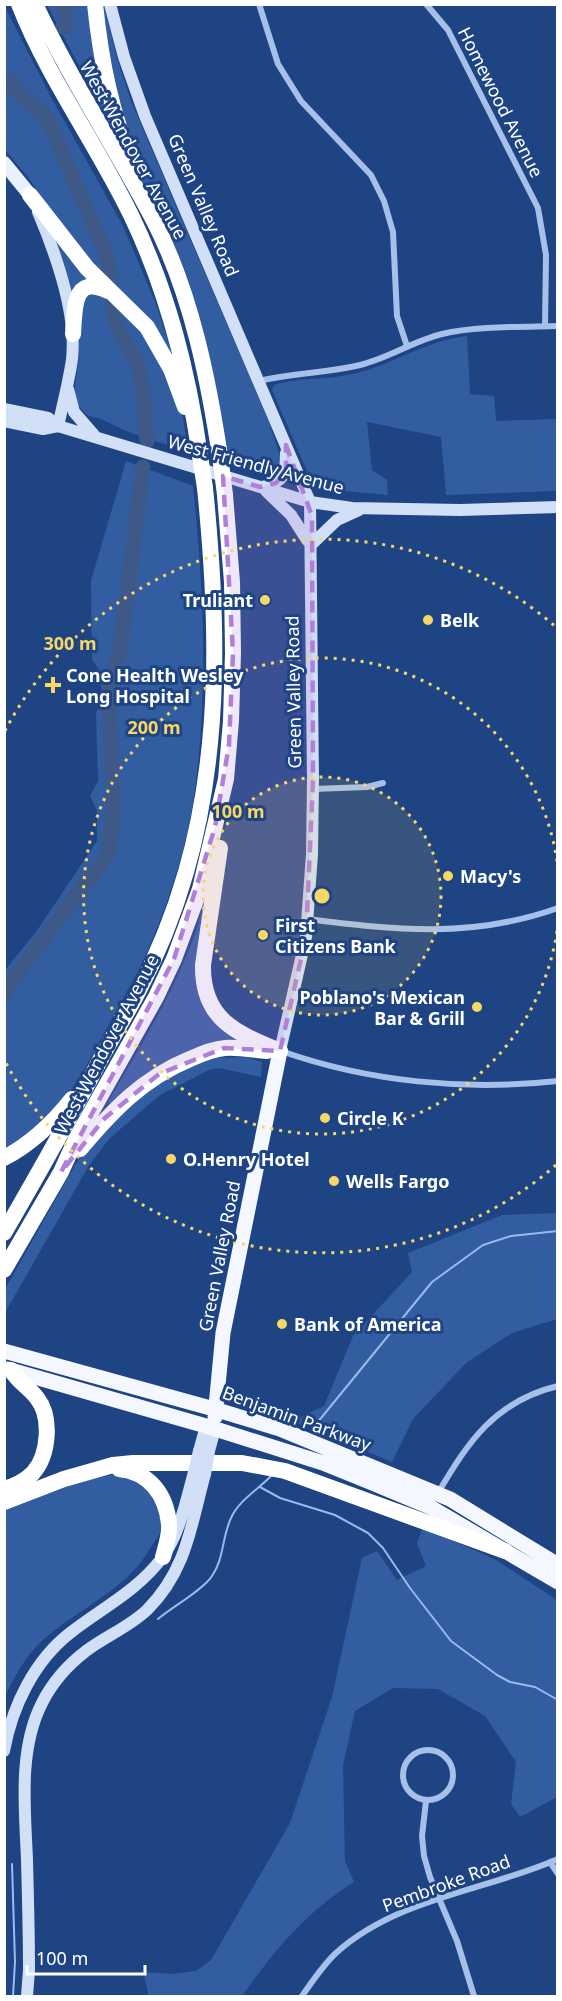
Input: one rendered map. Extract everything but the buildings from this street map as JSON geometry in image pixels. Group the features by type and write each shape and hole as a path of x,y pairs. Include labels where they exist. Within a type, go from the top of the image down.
{"highway":[{"name":"West Wendover Avenue","path":"4,1233 138,993 165,933 186,873 203,799 211,729 214,671 211,566 197,424 182,354 163,289 130,214 46,61 19,4"},
{"name":"West Wendover Avenue","path":"4,1270 61,1172 75,1141 156,997 174,959 200,889 226,779 233,653 230,550 225,495 208,388 192,324 175,271 155,222 58,52 35,4"},
{"path":"95,4 102,66 113,112 155,222"},
{"path":"30,195 87,268 141,321 161,349 178,386 200,453"},
{"path":"73,334 75,305 79,292 95,286 109,291"},
{"path":"226,779 225,815 202,981 216,1013 226,1025 280,1051"},
{"path":"61,1172 105,1118 138,1088 159,1074 204,1053 224,1048 280,1051"},
{"name":"Green Valley Road","path":"211,1427 224,1333 280,1051"},
{"path":"4,1158 17,1151 62,1112 99,1062"},
{"name":"Benjamin Parkway","path":"4,1351 214,1408 280,1430 434,1500 492,1523 558,1565"},
{"path":"4,1489 14,1486 35,1471 42,1457 47,1428 43,1408 36,1397 8,1369"},
{"name":"Benjamin Parkway","path":"8,1369 211,1427 434,1500 505,1551 558,1582"},
{"path":"4,1503 64,1479 113,1465 242,1463 269,1467 320,1483 505,1551"},
{"path":"88,1472 115,1468 129,1470 147,1478 152,1483 163,1501 169,1525 163,1557"}],"main road":[{"name":"Green Valley Road","path":"110,4 124,57 145,116 310,502 312,854 306,937 280,1051"},
{"path":"4,163 30,195 57,259 73,334 72,359 58,426"},
{"path":"67,385 74,412 97,437"},
{"name":"West Friendly Avenue","path":"4,409 48,418 58,426 310,502 352,508 460,510 558,507"},
{"name":"West Friendly Avenue","path":"4,421 43,429 58,426"},
{"path":"286,445 286,471 276,483 262,488 291,515 312,544 337,520 366,508"},
{"name":"Green Valley Road","path":"27,1996 29,1970 26,1765 34,1722 42,1702 70,1666 87,1651 133,1622 148,1609 170,1581 184,1557 204,1451 211,1427"},
{"name":"Green Valley Road","path":"4,1751 10,1725 40,1662 70,1632 137,1586 163,1557 200,1473"}],"street":[{"path":"259,4 278,64 301,101 371,175 384,201 393,232 397,315 407,346"},
{"name":"Homewood Avenue","path":"426,4 448,30 538,208 546,255 545,326"},
{"path":"259,381 339,370 364,364 441,334 558,326"},
{"path":"313,789 367,787 383,783"},
{"path":"307,920 378,928 434,930 496,924 558,908"},
{"path":"280,1051 307,1060 409,1081 496,1086 558,1081"},
{"path":"434,1500 469,1443 482,1428 525,1397 558,1386"},
{"path":"432,1750 440,1752 452,1765 453,1783 442,1797 426,1800 418,1798 406,1788 403,1773 405,1765 416,1753 432,1750"},
{"path":"426,1800 422,1836 424,1856 439,1899 458,1941 474,1996"},
{"name":"Pembroke Road","path":"302,1996 334,1954 383,1920 558,1859"},
{"path":"550,1862 558,1874"}],"highlighted area":[{"path":"286,445 312,516 313,780 306,937 280,1051 224,1048 159,1074 105,1118 61,1172 174,959 215,827 229,745 233,653 223,476 260,487 276,483 286,471"}],"shaded area":[{"path":"4,5 51,97 123,226 156,304 178,373 74,244 28,177 5,150"},
{"path":"47,5 89,5 98,79 108,114 105,115"},
{"path":"100,5 104,5 117,58 131,101 269,422 282,462 281,469 273,475 259,474 228,464 208,349 196,304 180,261 141,179 125,138 113,89"},
{"path":"55,240 92,281 71,295"},
{"path":"101,292 145,336 174,389 183,418 188,450 158,442 88,416 77,405 74,393 83,297"},
{"path":"467,336 470,394 494,396 496,421 557,419 557,491 446,495 441,437 367,422 372,470 387,480 388,495 317,487 310,478 272,390 274,385 353,374 438,342"},
{"path":"126,461 193,486 200,565 203,684 193,803 182,855 171,889 139,969 82,1073 65,1099 40,1126 5,1151 5,970 36,932 97,841 97,811 90,796 98,781 96,713 102,699 100,671 92,660 91,581"},
{"path":"210,873 197,975 240,1040 110,1104 108,1102 156,1019 188,954"},
{"path":"246,1057 262,1062 261,1077 219,1068 209,1070 160,1095 109,1139 88,1167 5,1313 5,1289 75,1165 90,1144 138,1096 191,1065 216,1058"},
{"path":"557,1213 557,1319 512,1333 466,1363 413,1419 392,1462 293,1421 324,1406 353,1336 412,1272 408,1253 502,1215"},
{"path":"116,1474 135,1481 150,1494 160,1517 159,1535 128,1576 53,1632 31,1652 5,1696 5,1509 87,1480"},
{"path":"423,1527 496,1560 557,1600 557,1797 520,1817 511,1804 516,1762 485,1716 438,1689 393,1688 355,1711 343,1765 345,1861 354,1882 321,1906 292,1933 242,1996 149,1996 143,1972 172,1974 196,1971 211,1960 290,1823 332,1697 362,1558 377,1551 397,1580 426,1566 417,1543"}],"waterway":[{"path":"63,27 66,22 64,4"},
{"path":"13,81 13,88 47,118 105,252 111,276"},
{"path":"113,304 116,324 141,376 147,441"},
{"path":"4,996 7,987 108,854 114,807 109,707 110,679 120,652 143,467"},
{"path":"317,1423 432,1282 483,1245 511,1236 558,1231"},
{"path":"158,1619 195,1593 212,1576 219,1562 231,1518 244,1500 272,1475"},
{"path":"260,1487 280,1498 335,1515 368,1533 383,1548 410,1588 451,1641 497,1675 510,1682 535,1687 558,1700"},
{"path":"12,1864 15,1962 13,1996"}],"place":[{"name":"Truliant","path":"265,600"},
{"name":"Belk","path":"428,620"},
{"name":"Cone Health Wesley Long Hospital","path":"53,685"},
{"name":"Macy's","path":"448,876"},
{"name":"First Citizens Bank","path":"263,935"},
{"name":"Poblano's Mexican Bar & Grill","path":"477,1007"},
{"name":"Circle K","path":"325,1118"},
{"name":"O.Henry Hotel","path":"171,1159"},
{"name":"Wells Fargo","path":"334,1181"},
{"name":"Bank of America","path":"282,1324"}]}
